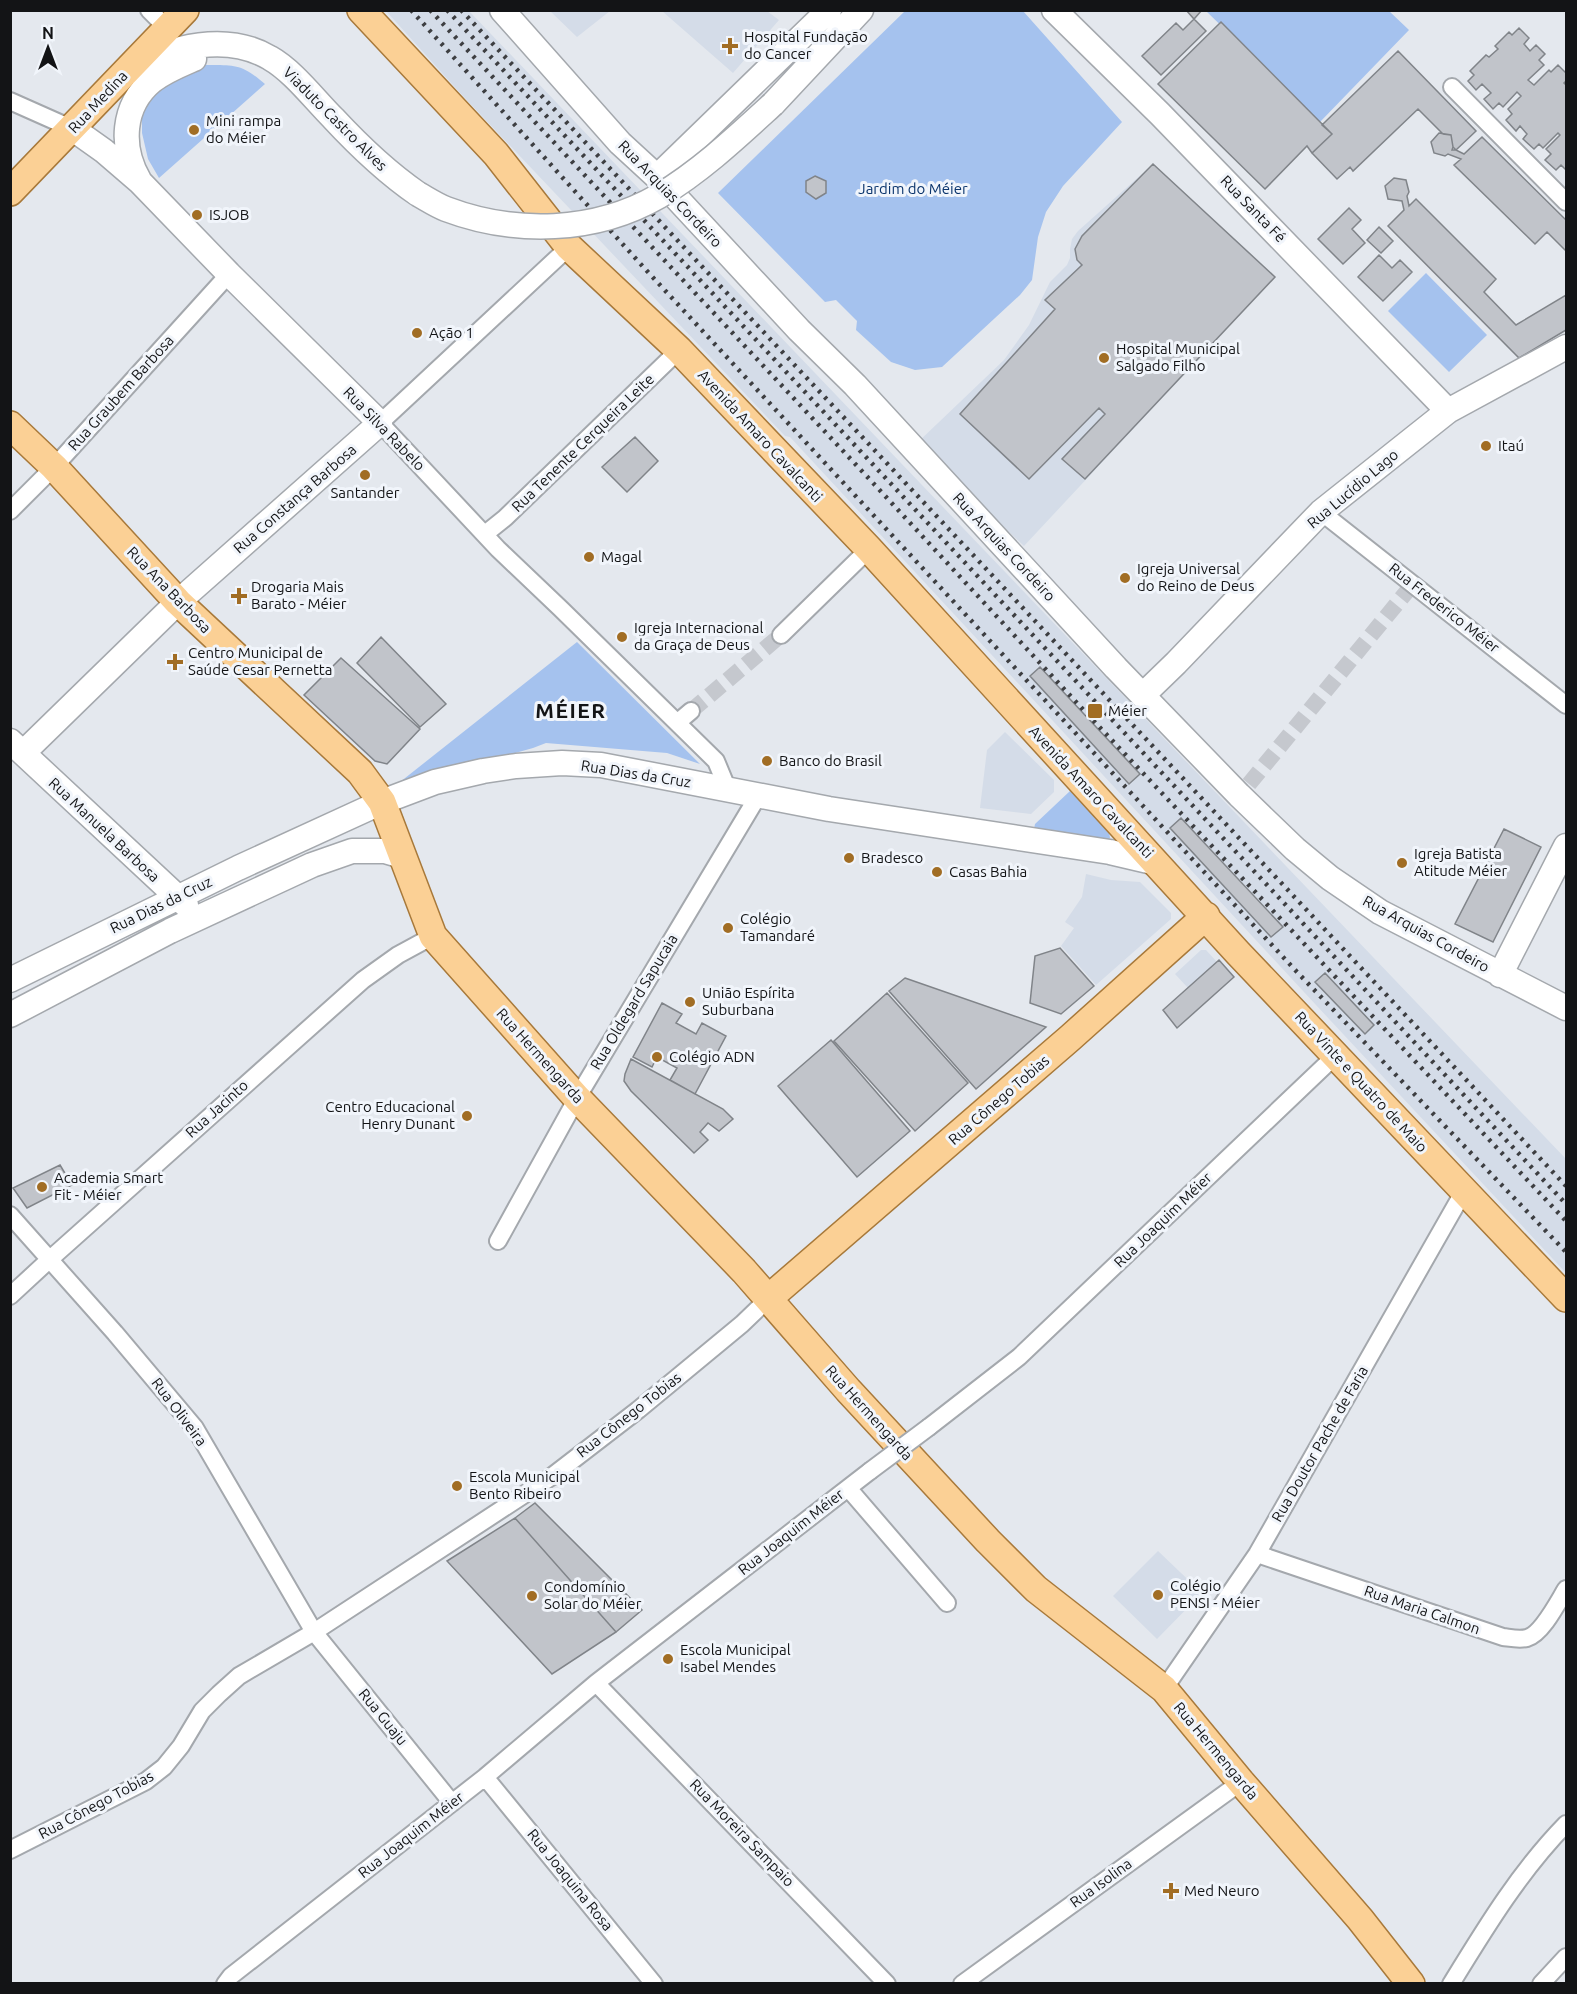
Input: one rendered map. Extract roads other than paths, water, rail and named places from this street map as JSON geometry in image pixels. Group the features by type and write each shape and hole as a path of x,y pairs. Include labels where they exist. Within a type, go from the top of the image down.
{"main road":[{"name":"Avenida Amaro Cavalcanti","path":"361,10 496,154 569,247 679,350 869,549 1157,864"},
{"name":"Rua Medina","path":"10,192 117,81 167,16"},
{"name":"Rua Ana Barbosa","path":"10,425 54,467 178,602 360,772 382,802"},
{"name":"Rua Hermengarda","path":"382,802 433,936 577,1098 770,1298 855,1398 988,1541 1036,1589 1164,1689 1360,1919 1411,1983"},
{"name":"Rua Vinte e Quatro de Maio","path":"1157,864 1335,1056 1566,1298"},
{"name":"Rua Cônego Tobias","path":"770,1298 1070,1038 1206,916"}],"street":[{"name":"Rua Arquias Cordeiro","path":"502,10 620,143 657,177 799,330 855,385 1116,668 1144,694 1239,795 1295,849 1330,878 1380,912 1566,1008"},
{"path":"657,177 829,10"},
{"name":"Viaduto Castro Alves","path":"117,81 142,64 168,52 193,46 234,44 256,51 286,69 362,149 385,170 418,194 445,208 488,221 520,226 566,227 606,218 638,206 675,186 774,104 861,10"},
{"name":"Rua Santa Fé","path":"1054,10 1160,114 1448,411"},
{"path":"140,182 128,156 126,139 127,122 140,94 167,70 227,45"},
{"path":"1452,87 1566,202"},
{"name":"Rua Silva Rabelo","path":"10,101 73,129 140,182 229,274 380,423 485,534 716,761 728,790"},
{"name":"Rua Constança Barbosa","path":"17,747 380,423 569,247"},
{"name":"Rua Graubem Barbosa","path":"10,511 54,467 229,274"},
{"name":"Rua Lucídio Lago","path":"1144,694 1321,512 1448,411 1566,347"},
{"name":"Rua Tenente Cerqueira Leite","path":"485,534 505,518 679,350"},
{"name":"Rua Frederico Méier","path":"1321,512 1566,705"},
{"path":"781,635 869,549"},
{"path":"678,722 691,711"},
{"name":"Rua Manuela Barbosa","path":"17,747 200,917"},
{"name":"Rua Dias da Cruz","path":"14,972 382,802 435,782 516,766 561,763 601,765 829,809 1110,852 1157,864"},
{"name":"Rua Oldegard Sapucaia","path":"498,1241 577,1098 758,796"},
{"path":"1500,975 1566,846"},
{"name":"Rua Dias da Cruz","path":"10,1015 170,931 312,865 352,851 385,851 402,856"},
{"name":"Rua Jacinto","path":"10,1296 363,980 398,955 433,936"},
{"name":"Rua Joaquim Méier","path":"225,1983 485,1777 596,1683 1019,1357 1335,1056"},
{"name":"Rua Doutor Pache de Faria","path":"1164,1689 1257,1554 1464,1191"},
{"name":"Rua Oliveira","path":"10,1215 195,1428 314,1632"},
{"name":"Rua Cônego Tobias","path":"10,1850 146,1781 164,1767 181,1746 202,1711 240,1676 314,1632 551,1477 662,1390 770,1298"},
{"path":"848,1488 947,1603"},
{"name":"Rua Maria Calmon","path":"1257,1554 1503,1637 1518,1639 1530,1638 1538,1632 1566,1589"},
{"name":"Rua Guaju","path":"314,1632 452,1803"},
{"name":"Rua Moreira Sampaio","path":"596,1683 887,1983"},
{"name":"Rua Joaquina Rosa","path":"485,1777 654,1983"},
{"name":"Rua Isolina","path":"962,1983 1241,1782"},
{"path":"1451,1983 1525,1870 1566,1824"},
{"path":"1541,1983 1566,1957"}],"tunnel":[{"path":"1249,784 1413,584"},
{"path":"691,711 781,635"}],"railway":[{"path":"411,10 647,271 1297,972 1566,1252"},
{"path":"430,10 1090,717 1566,1221"},
{"path":"447,10 1566,1204"},
{"path":"461,10 1566,1186"}],"place":[{"name":"Hospital Fundação do Cancer","path":"730,46"},
{"name":"Mini rampa do Méier","path":"194,130"},
{"name":"ISJOB","path":"197,215"},
{"name":"Ação 1","path":"417,333"},
{"name":"Hospital Municipal Salgado Filho","path":"1104,358"},
{"name":"Itaú","path":"1486,446"},
{"name":"Santander","path":"365,475"},
{"name":"Magal","path":"589,557"},
{"name":"Igreja Universal do Reino de Deus","path":"1125,578"},
{"name":"Drogaria Mais Barato - Méier","path":"239,596"},
{"name":"Igreja Internacional da Graça de Deus","path":"622,637"},
{"name":"Centro Municipal de Saúde Cesar Pernetta","path":"175,662"},
{"name":"Méier","path":"1095,711"},
{"name":"Banco do Brasil","path":"767,761"},
{"name":"Bradesco","path":"849,858"},
{"name":"Igreja Batista Atitude Méier","path":"1402,863"},
{"name":"Casas Bahia","path":"937,872"},
{"name":"Colégio Tamandaré","path":"728,928"},
{"name":"União Espírita Suburbana","path":"690,1002"},
{"name":"Colégio ADN","path":"657,1057"},
{"name":"Centro Educacional Henry Dunant","path":"467,1116"},
{"name":"Academia Smart Fit - Méier","path":"42,1187"},
{"name":"Escola Municipal Bento Ribeiro","path":"457,1486"},
{"name":"Colégio PENSI - Méier","path":"1158,1595"},
{"name":"Condomínio Solar do Méier","path":"532,1596"},
{"name":"Escola Municipal Isabel Mendes","path":"668,1659"},
{"name":"Med Neuro","path":"1171,1891"}],"district":[{"name":"MÉIER","path":"571,711"}],"park label":[{"name":"Jardim do Méier","path":"913,189"}]}
